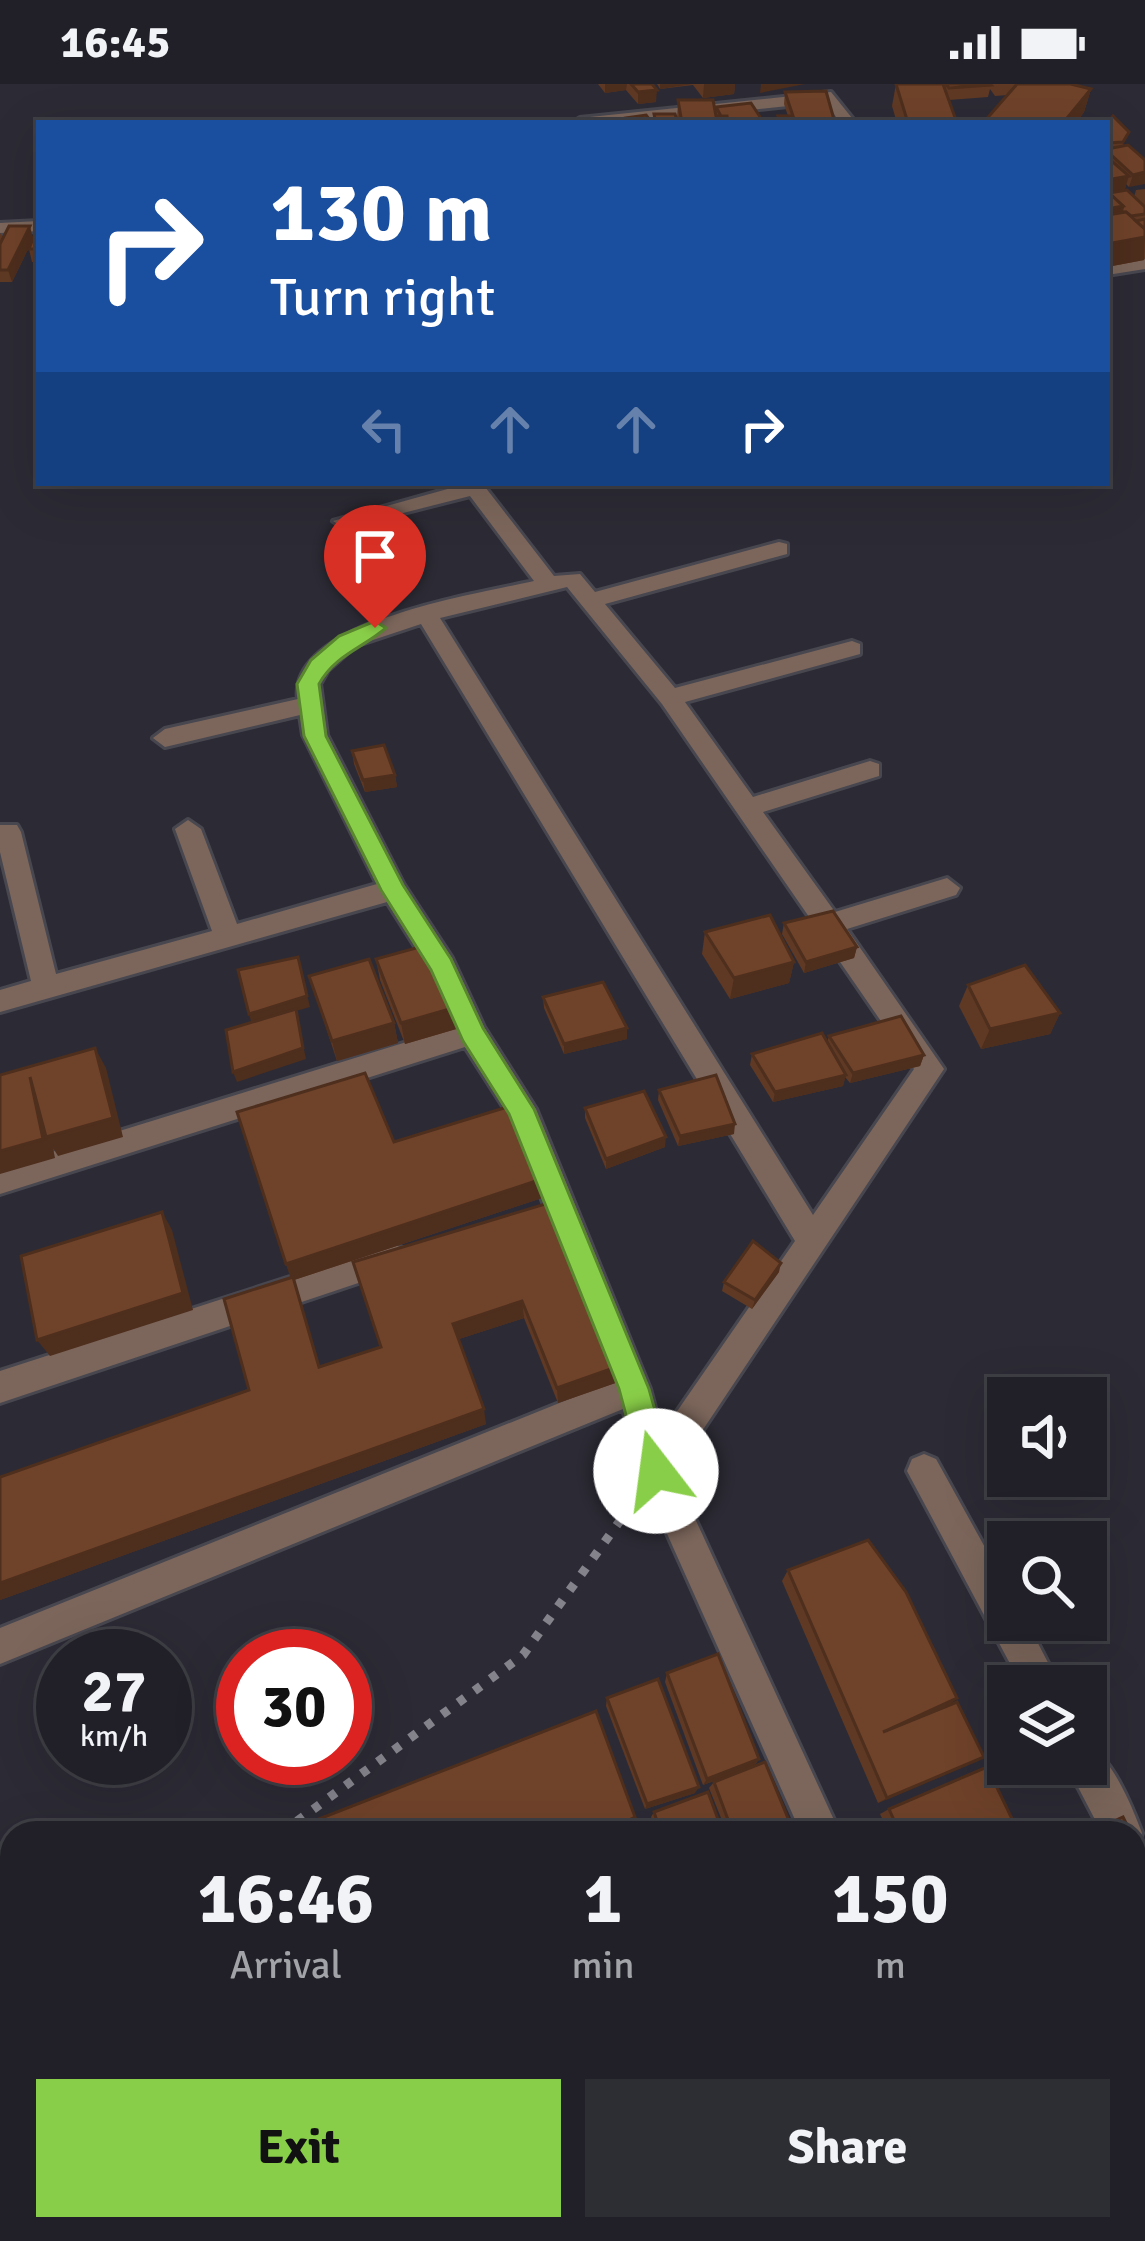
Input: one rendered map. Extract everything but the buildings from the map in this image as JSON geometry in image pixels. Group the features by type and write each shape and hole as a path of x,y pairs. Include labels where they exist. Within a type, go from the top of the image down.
{"street":[{"path":"739,84 760,105"},
{"path":"610,120 760,105 832,91 846,120"},
{"path":"0,228 36,226"},
{"path":"1110,270 1145,264"},
{"path":"344,520 476,488 548,583"},
{"path":"593,600 779,549"},
{"path":"656,1471 930,1069 670,698 572,579 426,614 347,641 319,665 308,684 308,706 315,736 393,890 442,966 472,1034 521,1109 634,1389 656,1471 816,1821"},
{"path":"426,614 812,1241"},
{"path":"670,698 852,649"},
{"path":"165,738 308,706"},
{"path":"748,807 871,770"},
{"path":"188,829 228,937"},
{"path":"8,832 46,988"},
{"path":"832,923 947,888"},
{"path":"0,1001 393,890"},
{"path":"0,1181 472,1034"},
{"path":"518,1216 562,1202"},
{"path":"0,1387 428,1246"},
{"path":"0,1646 634,1389"},
{"path":"924,1471 1030,1665"},
{"path":"1097,1785 1116,1821"}],"path":[{"path":"297,1821 523,1655 656,1471"}],"route":[{"path":"375,628 347,641 319,665 308,684 315,736 393,890 442,966 472,1034 521,1109 634,1389 656,1471"}]}
